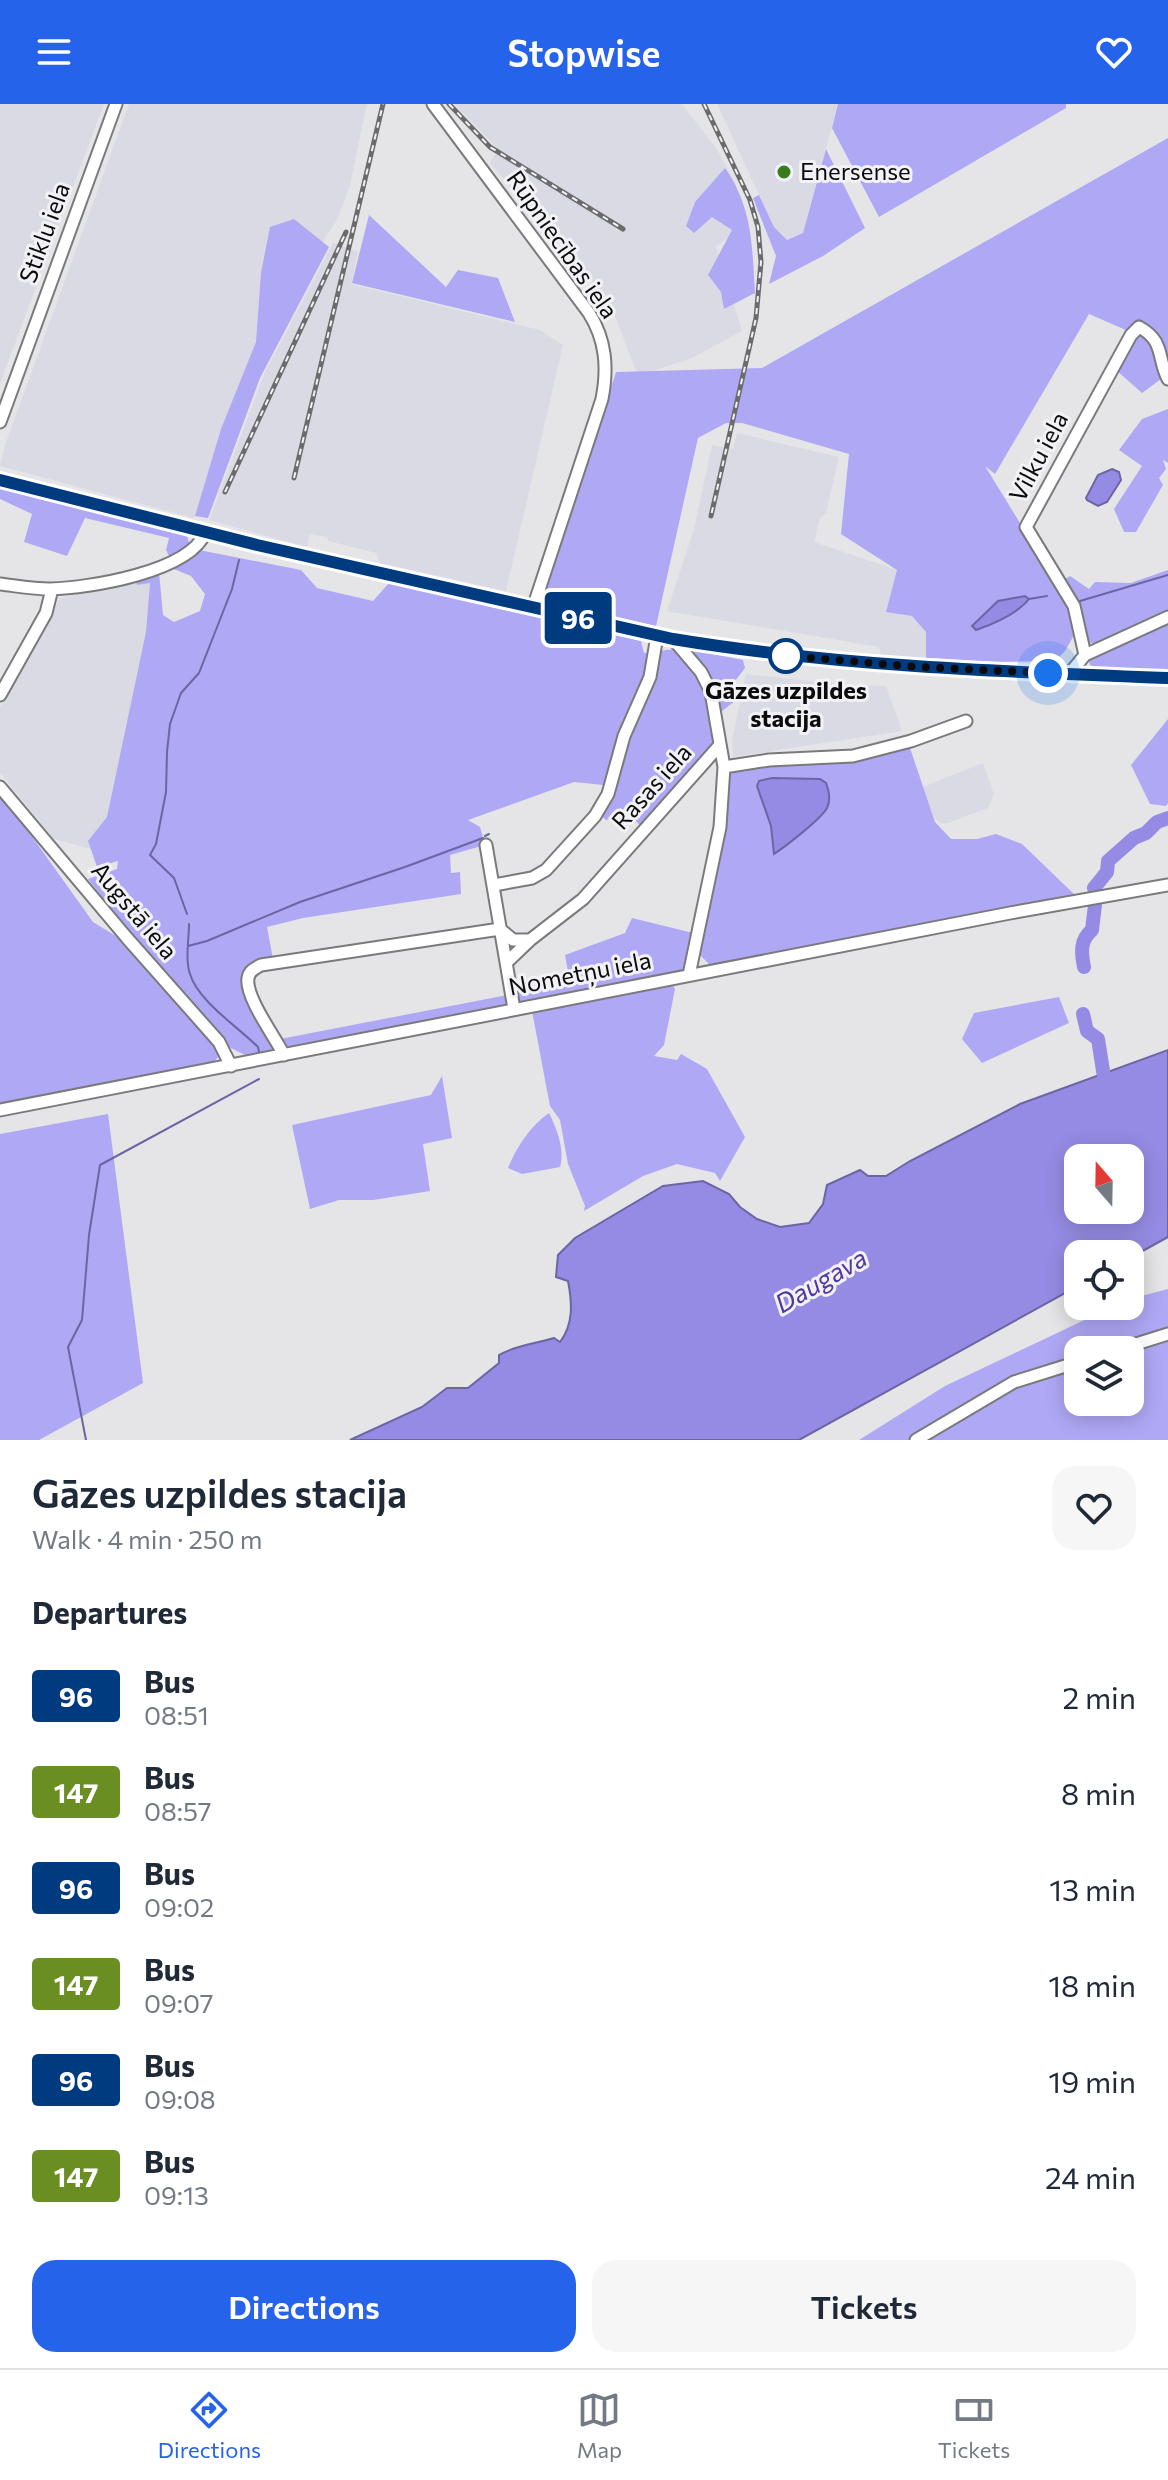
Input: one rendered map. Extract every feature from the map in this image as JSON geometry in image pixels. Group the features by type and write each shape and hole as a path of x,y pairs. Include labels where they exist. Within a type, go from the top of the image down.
{"street":[{"name":"Stiklu iela","path":"0,422 116,104"},
{"name":"Rūpniecības iela","path":"433,104 589,313 603,345 606,371 602,399 533,608"},
{"name":"Vilku iela","path":"1085,655 1074,606 1026,527 1131,335 1139,327 1150,333 1157,343 1168,379"},
{"path":"0,480 205,533 657,636 742,651 822,659 1168,678"},
{"path":"0,584 52,589 108,582 169,563 201,543 205,533"},
{"path":"0,695 46,613 52,589"},
{"path":"1069,674 1085,655 1168,617"},
{"path":"494,885 532,878 546,870 595,816 608,794 624,736 650,677 657,636"},
{"name":"Rasas iela","path":"507,962 583,899 719,746 711,692 701,672 673,639"},
{"path":"724,767 769,760 853,756 911,741 966,721"},
{"path":"689,975 720,827 724,767 719,746"},
{"name":"Augstā iela","path":"0,787 219,1042 231,1066"},
{"path":"486,845 514,1009"},
{"path":"1163,886 1168,878"},
{"name":"Nometņu iela","path":"0,1110 1123,891 1163,886"},
{"path":"284,1055 249,991 251,970 261,965 500,929 513,940 530,940"},
{"path":"1144,1342 1168,1334"},
{"path":"916,1440 1014,1382 1064,1366"}],"shaded area":[{"path":"0,104 104,104 0,384"},
{"path":"129,104 367,104 350,185 338,218 326,236 194,518 0,466"},
{"path":"454,104 682,104 716,148 735,182 748,226 716,246 742,331 692,358 638,376 613,311 545,215 536,217 490,163 498,149"},
{"name":"Enersense","path":"717,104 838,104 803,233 787,240 774,227"},
{"path":"838,104 1066,104 1066,108 879,217 832,128"},
{"path":"1168,138 1168,381 1161,379 1142,393 1116,370 1135,334 1089,314 995,474 985,466 1069,603 1073,637 1058,658 1049,661 995,662 926,658 926,632 912,616 886,612 897,570 841,534 849,454 742,423 726,423 698,438 656,626 551,601 545,589 616,372 762,368"},
{"path":"826,149 865,228 823,256 769,284 776,256 753,198 759,195 774,227 787,240 803,233"},
{"path":"725,168 746,213 752,243 755,293 724,309 721,292 708,275 732,230 712,217 694,233 686,226 695,202"},
{"path":"369,215 446,287 458,270 498,278 515,322 352,283"},
{"path":"294,219 329,247 260,378 208,518 195,516 221,429 256,342 261,273 270,227"},
{"path":"333,243 358,252 351,284 540,330 563,345 506,591 380,563 376,553 328,541 328,537 310,534 307,547 209,520 265,372"},
{"path":"1168,409 1168,463 1163,460 1166,469 1159,478 1163,485 1136,532 1124,532 1114,509 1142,466 1119,450 1142,419"},
{"path":"737,433 839,457 826,513 820,518 814,542 897,570 912,615 926,632 926,658 881,655 879,647 667,611 694,529 712,445 733,449"},
{"path":"0,487 187,536 190,546 170,558 166,550 169,538 85,518 67,556 24,542 32,514 0,499"},
{"path":"199,550 301,570 317,588 373,601 389,583 641,641 644,653 682,648 743,660 745,668 735,681 735,701 713,718 713,746 641,826 628,814 606,820 599,814 613,786 574,782 468,820 480,827 485,845 450,855 451,873 460,872 461,894 303,918 267,927 273,959 248,970 274,1045 270,1052 249,1057 227,1046 88,879 117,869 118,861 97,867 88,841 107,817 146,632 150,583 137,585 135,579 159,572 163,615 174,622 200,611 205,594 191,576 169,567"},
{"path":"1168,570 1168,612 1090,643 1064,580 1070,576 1089,589 1095,582 1131,583"},
{"path":"152,579 149,629 102,852 54,839 0,773 0,707 60,598"},
{"path":"1168,623 1168,673 1099,669 1090,665 1088,658"},
{"path":"746,674 846,685 886,686 902,731 733,757 732,740"},
{"path":"1168,719 1166,806 1150,804 1131,765"},
{"path":"910,748 935,822 951,839 977,839 996,834 1022,844 1075,895 710,965 700,955 700,934 727,779 733,768","holes":["772,778 791,778 821,815 789,844 773,848 771,826 757,786 760,781"]},
{"path":"983,763 994,794 988,808 940,823 934,818 923,787"},
{"path":"3,796 93,922 124,941 219,1049 213,1064 0,1105 0,797"},
{"path":"632,918 693,933 687,967 680,972 295,1048 285,1045 280,1039 570,983 565,955 625,933"},
{"path":"671,983 675,989 664,1045 654,1056 677,1060 681,1054 707,1069 745,1137 720,1181 715,1173 677,1164 643,1176 584,1211 585,1206 568,1164 560,1120 550,1106 532,1011"},
{"path":"1059,997 1069,1023 982,1063 962,1039 974,1013"},
{"path":"442,1076 452,1138 423,1144 430,1191 373,1200 339,1200 310,1209 292,1125 431,1095"},
{"path":"549,1113 561,1147 560,1167 522,1174 508,1168 524,1138"},
{"path":"108,1114 143,1383 39,1440 0,1440 0,1134"},
{"path":"1168,1289 1168,1440 859,1440 945,1386 1084,1320 1144,1320 1144,1295"}],"water":[{"path":"1112,469 1119,472 1121,480 1107,502 1098,506 1087,500 1098,475"},
{"path":"1025,596 1029,599 1005,618 976,630 972,626 998,601"},
{"path":"772,778 820,779 826,783 829,792 827,808 818,819 774,854 771,826 757,786 759,781"},
{"name":"Daugava","path":"1168,1050 1168,1237 1144,1250 1144,1240 1064,1240 1064,1294 799,1440 350,1440 422,1407 447,1388 468,1388 499,1363 499,1355 505,1352 554,1338 560,1342 568,1328 571,1305 568,1281 556,1277 558,1255 575,1238 663,1186 703,1181 729,1194 757,1219 780,1227 809,1223 823,1204 827,1185 860,1170 868,1176 886,1176 1020,1104"}],"waterway":[{"path":"187,914 174,878 150,855 156,844 166,792 170,724 181,693 199,673 232,589 239,560"},
{"path":"1080,601 1168,575"},
{"path":"1029,599 1047,596"},
{"path":"1094,888 1107,872 1108,861 1134,838 1168,818"},
{"path":"485,836 489,834"},
{"path":"188,946 300,902 483,838"},
{"path":"1084,967 1082,947 1092,930 1095,905"},
{"path":"189,924 188,962 194,984 210,1004 258,1047 259,1052"},
{"path":"1083,1014 1087,1031 1098,1039 1106,1090"},
{"path":"86,1440 68,1347 82,1320 89,1235 100,1165 259,1079"}],"railway":[{"path":"294,478 383,104"},
{"path":"449,104 490,147 623,229"},
{"path":"704,104 750,200 758,227 761,262 756,318 711,516"},
{"path":"225,492 346,232"}],"bus line":[{"name":"96","path":"0,480 257,545 673,639 742,651 918,667 1168,678"}],"place":[{"name":"Enersense","path":"784,172"},
{"name":"Gāzes uzpildes stacija","path":"786,656"}],"route":[{"path":"786,656 777,655 918,667 1048,673"}]}
